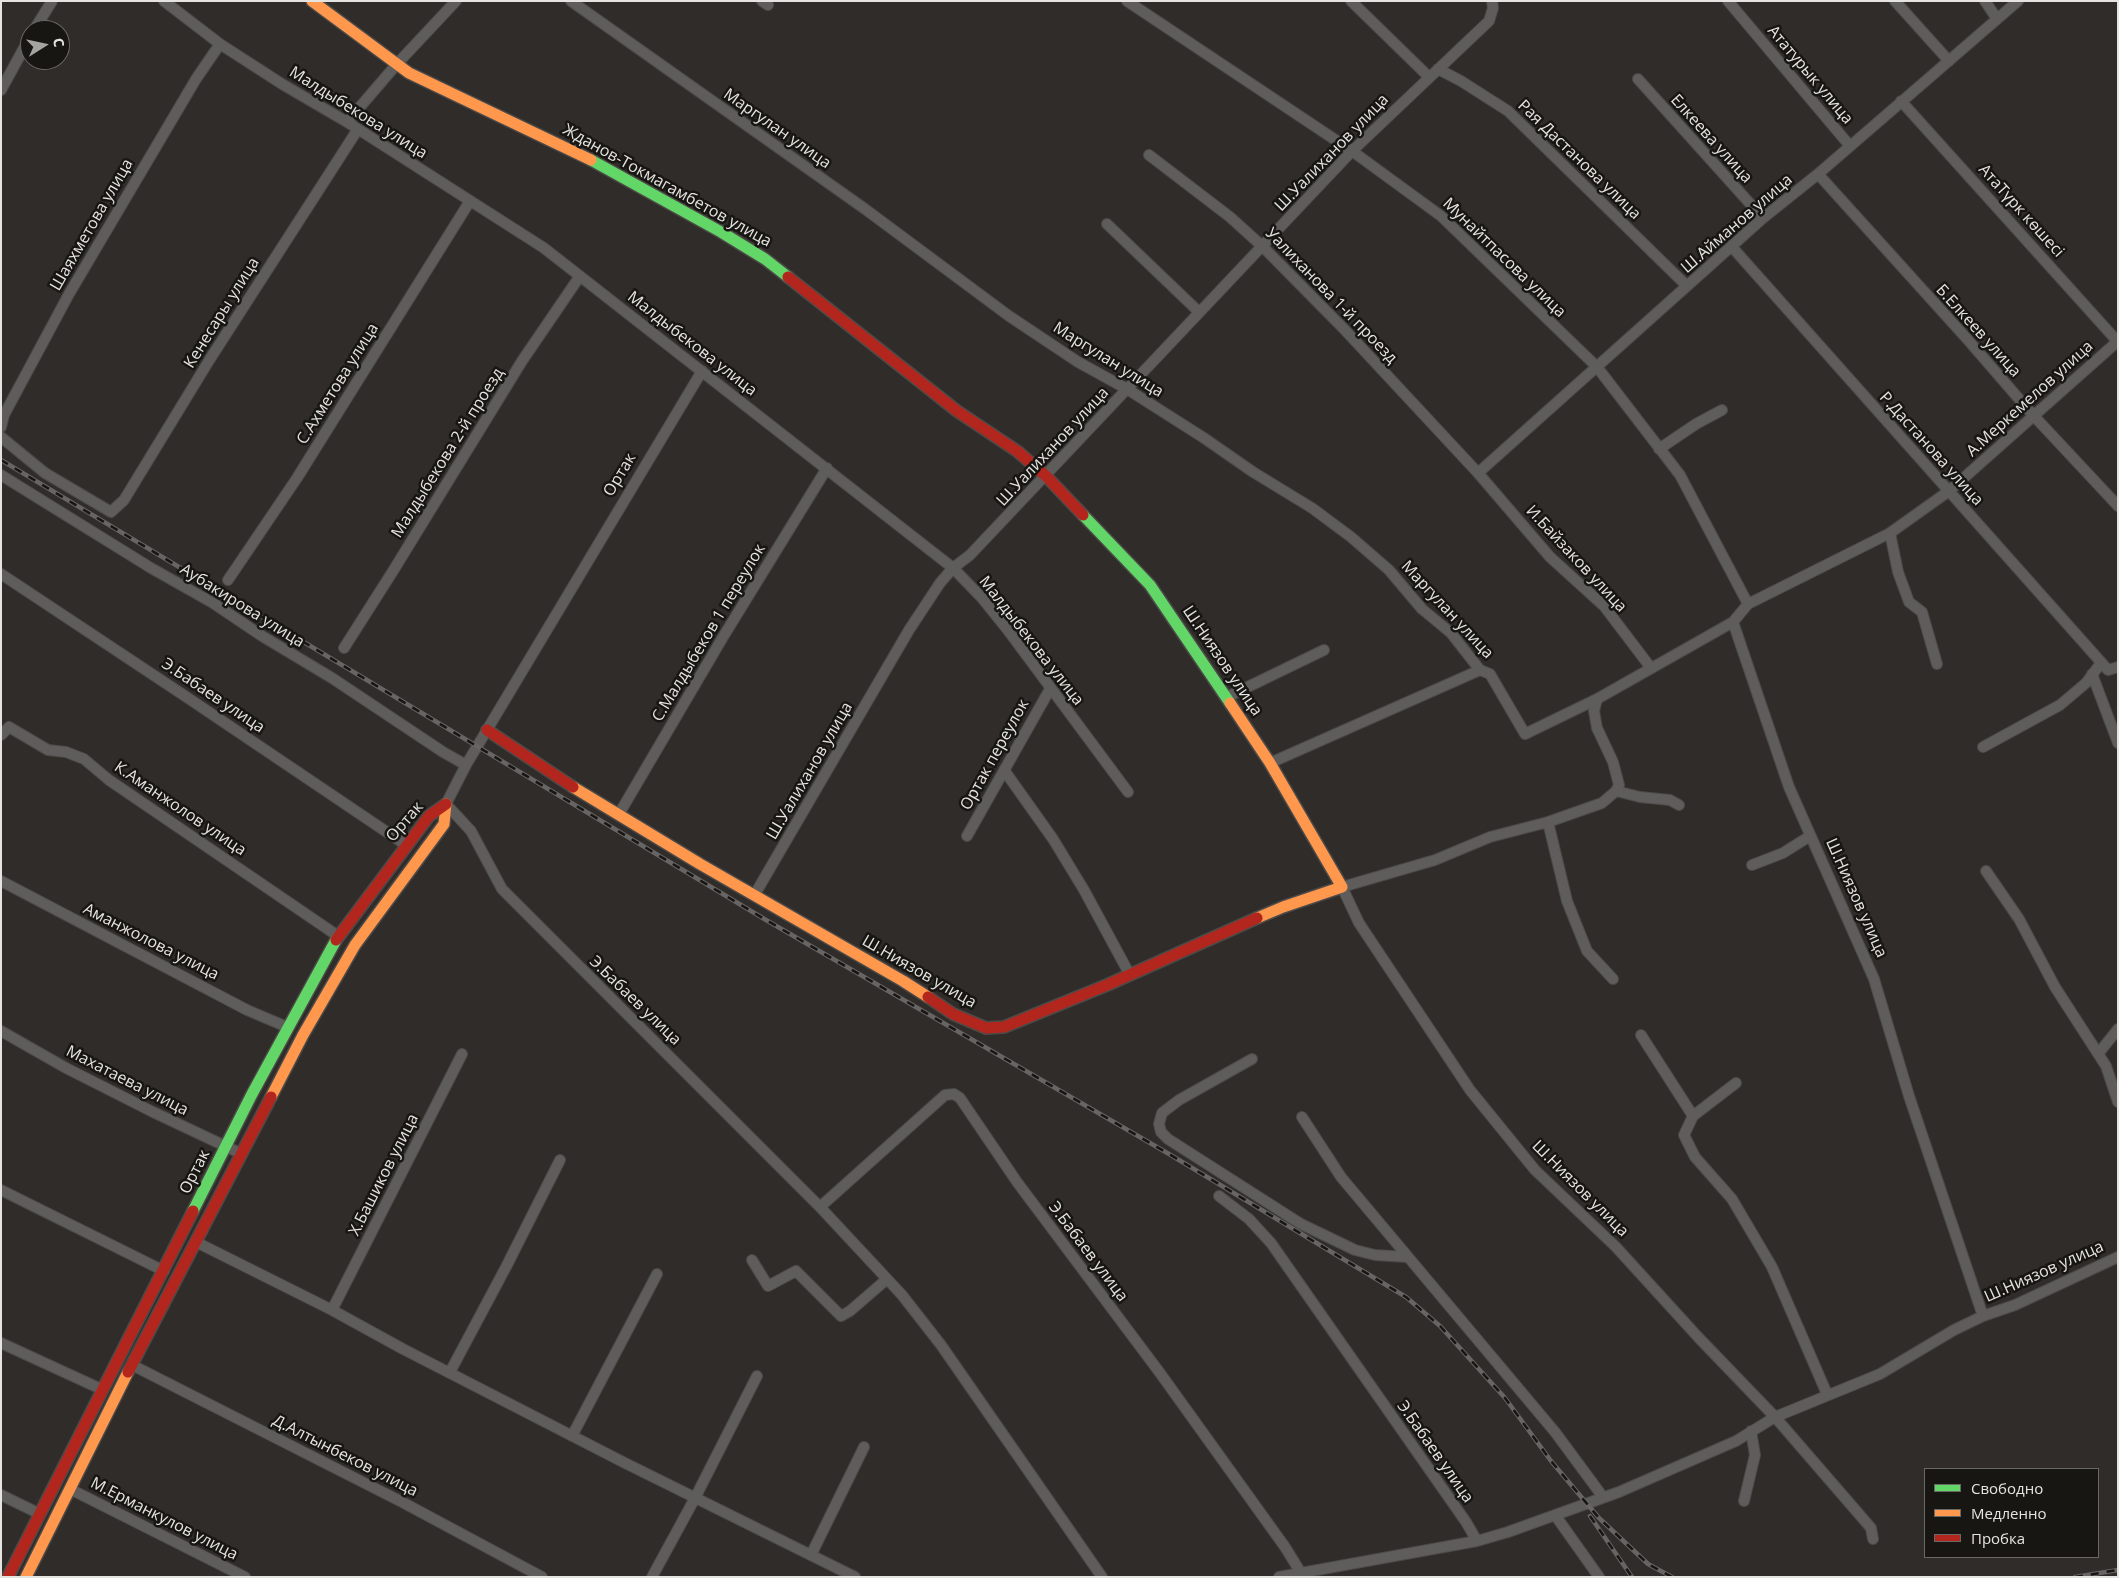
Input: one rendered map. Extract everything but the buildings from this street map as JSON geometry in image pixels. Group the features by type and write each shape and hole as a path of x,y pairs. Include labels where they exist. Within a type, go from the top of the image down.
{"street":[{"path":"40,20 52,1"},
{"name":"Малдыбекова улица","path":"164,1 220,44 282,84 347,122 544,248 953,568 997,617 1128,792"},
{"name":"Жданов-Токмагамбетов улица","path":"312,1 409,74 585,156 757,255 797,283 827,310 957,411 1017,452 1046,476"},
{"path":"347,122 396,65 456,1"},
{"name":"Маргулан улица","path":"571,1 865,209 1009,316 1078,362 1127,389 1312,508 1389,570 1422,609 1451,633 1480,670 1490,674 1525,734 1597,699"},
{"name":"Мунайтпасова улица","path":"1127,1 1352,152 1441,216 1597,367 1680,475 1748,604"},
{"path":"1351,1 1429,77"},
{"name":"Ш.Уалиханов улица","path":"755,894 909,630 940,583 953,568 970,555 1046,476 1352,152 1489,20 1493,8 1492,1"},
{"name":"Ататурык улица","path":"1728,1 1850,146"},
{"path":"1895,1 1949,61"},
{"path":"1985,1 1997,19"},
{"name":"Ш.Айманов улица","path":"1478,473 1763,218 1818,174 2018,1"},
{"name":"Шаяхметова улица","path":"1,427 3,415 89,260 196,79 220,44"},
{"path":"1,90 20,55"},
{"name":"Рая Дастанова улица","path":"1438,69 1461,81 1508,111 1687,286"},
{"name":"Елкеева улица","path":"1638,79 1763,218"},
{"name":"АтаТүрк көшесі","path":"1901,101 2118,341"},
{"name":"Кенесары улица","path":"1,438 45,473 111,512 124,500 210,359 358,129"},
{"name":"Уалиханова 1-й проезд","path":"1149,155 1230,217 1262,246 1344,329 1478,473"},
{"name":"Б.Елкеев улица","path":"1818,174 2033,415 2118,506"},
{"name":"С.Ахметова улица","path":"228,580 297,478 470,201"},
{"path":"1107,224 1200,312"},
{"name":"Р.Дастанова улица","path":"1732,247 1949,491 2109,667"},
{"name":"Малдыбекова 2-й проезд","path":"344,648 522,362 580,276"},
{"name":"А.Меркемелов улица","path":"1748,604 1890,533 1949,491 2118,341"},
{"name":"Ортак","path":"26,1577 132,1365 278,1081 354,944 444,824 446,804 466,765 702,371"},
{"path":"1659,449 1696,424 1722,410"},
{"name":"С.Малдыбеков 1 переулок","path":"619,814 723,637 827,468"},
{"name":"И.Байзаков улица","path":"1478,473 1550,557 1604,606 1651,668"},
{"name":"Аубакирова улица","path":"1,475 151,568 213,603 466,765"},
{"name":"Ш.Ниязов улица","path":"1046,476 1150,585 1270,763 1342,887 1359,923 1470,1090 1535,1170 1616,1247 1698,1337 1775,1417 1872,1528 1873,1539"},
{"path":"1890,533 1898,572 1909,602 1922,612 1937,664"},
{"name":"Э.Бабаев улица","path":"1,574 406,845"},
{"path":"1680,805 1670,800 1640,797 1616,791 1619,785 1613,762 1597,728 1594,711 1597,699 1733,622 1748,604"},
{"name":"Ш.Ниязов улица","path":"1733,622 1789,788 1874,979 1909,1096 1982,1316"},
{"path":"1227,697 1324,650"},
{"path":"1983,747 2060,705 2086,683 2092,674 2109,667"},
{"path":"1270,763 1480,670"},
{"path":"2092,674 2118,743"},
{"name":"Ортак переулок","path":"967,836 1050,689"},
{"name":"К.Аманжолов улица","path":"1,735 9,727 48,750 66,752 84,759 109,780 338,936"},
{"name":"Ш.Ниязов улица","path":"487,730 539,766 700,864 903,981 953,1014 986,1028 1004,1027 1130,975 1283,907 1342,887 1435,860 1490,837 1548,822 1602,803 1616,791"},
{"path":"1004,770 1053,838 1130,975"},
{"name":"Ортак","path":"8,1577 101,1389 164,1271 226,1146 338,936 429,816 446,804"},
{"name":"Э.Бабаев улица","path":"446,804 471,831 498,882 508,896 820,1207 902,1295 941,1345 1102,1577"},
{"path":"1548,822 1567,901 1587,951 1614,979"},
{"name":"Ш.Ниязов улица","path":"1752,865 1783,853 1810,836"},
{"path":"1986,871 2019,919 2055,987 2106,1066 2118,1102"},
{"name":"Аманжолова улица","path":"1,881 248,1010 288,1027"},
{"path":"2098,1054 2118,1029"},
{"name":"Махатаева улица","path":"1,1031 136,1103 242,1154"},
{"path":"1641,1036 1693,1116"},
{"name":"Х.Башиков улица","path":"332,1310 462,1054"},
{"path":"1252,1059 1179,1100 1162,1113 1159,1124 1161,1132 1168,1139 1301,1224 1355,1250 1407,1257"},
{"path":"1736,1083 1693,1116 1684,1135 1695,1158 1732,1199 1772,1267 1827,1394"},
{"name":"Э.Бабаев улица","path":"820,1207 945,1095 954,1094 960,1098 1017,1182 1166,1381 1286,1548 1301,1573"},
{"path":"1302,1117 1341,1177 1549,1424 1603,1497"},
{"path":"450,1372 560,1160"},
{"path":"1,1190 164,1271"},
{"name":"Э.Бабаев улица","path":"1218,1196 1249,1219 1270,1243 1466,1522 1477,1541"},
{"path":"196,1242 332,1310 403,1349 572,1436 855,1577"},
{"name":"Ш.Ниязов улица","path":"1279,1577 1477,1541 1508,1532 1603,1497 1736,1441 1775,1417 1827,1394 1880,1374 1954,1330 1982,1316 2015,1305 2118,1257"},
{"path":"752,1260 768,1286 796,1271 841,1316 850,1311 887,1279"},
{"path":"572,1436 657,1274"},
{"path":"1,1343 101,1389"},
{"name":"Д.Алтынбеков улица","path":"132,1365 402,1502 542,1577"},
{"path":"652,1577 695,1498 757,1376"},
{"path":"1744,1502 1755,1455 1751,1432"},
{"path":"811,1554 864,1447"},
{"name":"М.Ерманкулов улица","path":"70,1488 245,1577"},
{"path":"1,1495 40,1514"},
{"path":"1555,1515 1600,1577"}],"railway":[{"path":"1,460 766,920 1169,1154 1406,1297 1440,1326 1505,1398 1551,1461 1599,1518 1648,1564 1672,1577"},
{"path":"1590,1516 1632,1577"},
{"path":"2075,1577 2118,1570"}],"traffic: fast":[{"path":"591,160 721,232 765,259 788,277"},
{"path":"1083,515 1150,585 1230,703"},
{"path":"193,1211 252,1094 336,940"}],"traffic: slow":[{"path":"312,1 409,73 591,160"},
{"path":"1230,703 1270,763 1342,887 1257,918"},
{"path":"573,787 700,864 928,997"},
{"path":"271,1097 303,1035 355,945 444,824 446,804"},
{"path":"26,1577 128,1372"}],"traffic: jam":[{"path":"788,277 957,411 1017,451 1046,476 1083,515"},
{"path":"487,730 573,787"},
{"path":"336,940 429,816 446,804"},
{"path":"928,997 953,1014 986,1028 1004,1027 1107,985 1257,918"},
{"path":"128,1372 271,1097"},
{"path":"8,1577 193,1211"}]}
